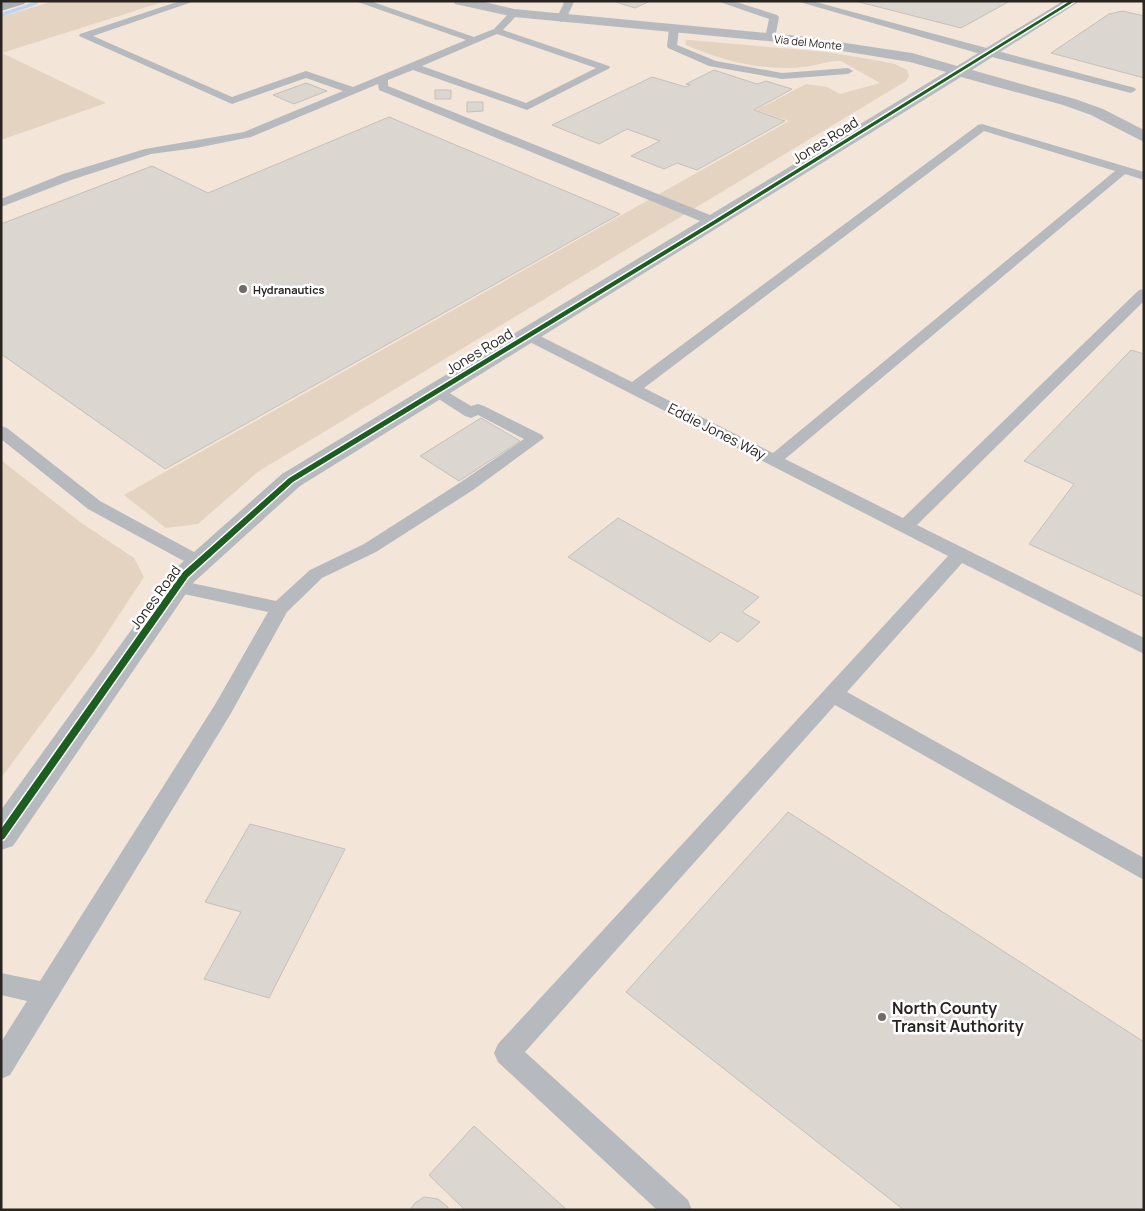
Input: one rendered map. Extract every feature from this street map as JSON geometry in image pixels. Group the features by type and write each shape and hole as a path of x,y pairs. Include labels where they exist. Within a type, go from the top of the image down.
{"street":[{"path":"1,7 19,1"},
{"name":"Via del Monte","path":"460,1 514,13 561,19 863,48 912,58 1069,102 1097,112 1144,137"},
{"name":"Jones Road","path":"1,836 184,575 291,480 529,336 1070,2"}],"lane":[{"path":"190,1 84,36 232,101 306,74 353,92"},
{"path":"360,1 474,40"},
{"path":"561,19 569,2 566,1"},
{"path":"722,1 774,17 770,38"},
{"path":"801,1 988,53 1131,90"},
{"path":"1,203 67,177 149,151 196,145 247,135 497,31 514,13"},
{"path":"674,29 672,46 713,64 782,76 848,70"},
{"path":"412,66 527,107 606,68 497,31"},
{"path":"383,79 383,88 714,222"},
{"path":"632,388 982,128 1144,176"},
{"path":"774,460 1122,170"},
{"path":"905,526 1144,293"},
{"name":"Eddie Jones Way","path":"529,336 1144,647"},
{"path":"1,1066 223,709 280,608 316,574 370,548 467,486 536,438 478,409 471,413 436,391"},
{"path":"1,431 94,505 199,562"},
{"path":"678,1210 507,1053 960,554"},
{"path":"177,586 280,608"},
{"path":"833,694 1144,870"},
{"path":"1,984 45,994"}],"shaded area":[{"path":"1,1 1144,1 1144,1210 1,1210"},
{"path":"53,1 166,1 2,53 106,103 1,140 1,17"},
{"path":"685,41 826,52 869,59 895,64 907,70 909,76 906,81 259,471 198,524 166,528 124,495 789,121 756,110 806,84 827,87 840,94 880,83 841,61 788,68 743,64 714,56 686,45"},
{"path":"1,460 80,522 134,558 144,577 94,653 1,778"}],"building":[{"path":"613,1 650,1 635,8"},
{"path":"855,1 1010,1 961,28"},
{"path":"1123,11 1144,16 1144,78 1051,53 1109,14"},
{"path":"714,70 757,84 766,81 792,89 754,110 785,121 697,170 677,163 664,169 631,156 660,141 627,129 599,144 552,125 652,77 686,87 690,85 686,84"},
{"path":"306,83 327,91 294,104 273,95"},
{"path":"435,90 451,90 451,99 435,99"},
{"path":"467,102 483,102 483,111 467,112"},
{"name":"Hydranautics","path":"389,117 620,214 165,469 1,354 1,224 152,166 208,193"},
{"path":"1131,350 1144,354 1144,597 1029,544 1074,484 1024,461"},
{"path":"481,418 520,441 459,481 420,456"},
{"path":"618,518 759,597 742,612 760,622 738,642 721,632 710,642 568,557"},
{"name":"North County Transit Authority","path":"788,812 1144,1042 1144,1210 904,1210 626,992"},
{"path":"250,824 345,849 269,998 204,979 241,912 205,902"},
{"path":"474,1126 567,1210 465,1210 429,1175"},
{"path":"424,1197 438,1199 448,1207 448,1210 410,1210 415,1203"}],"waterway":[{"path":"1,15 36,3 34,3"}],"cycle path":[{"path":"1,836 185,575 291,480 1073,1"}],"place":[{"name":"Hydranautics","path":"243,289"},
{"name":"North County Transit Authority","path":"882,1017"}]}
